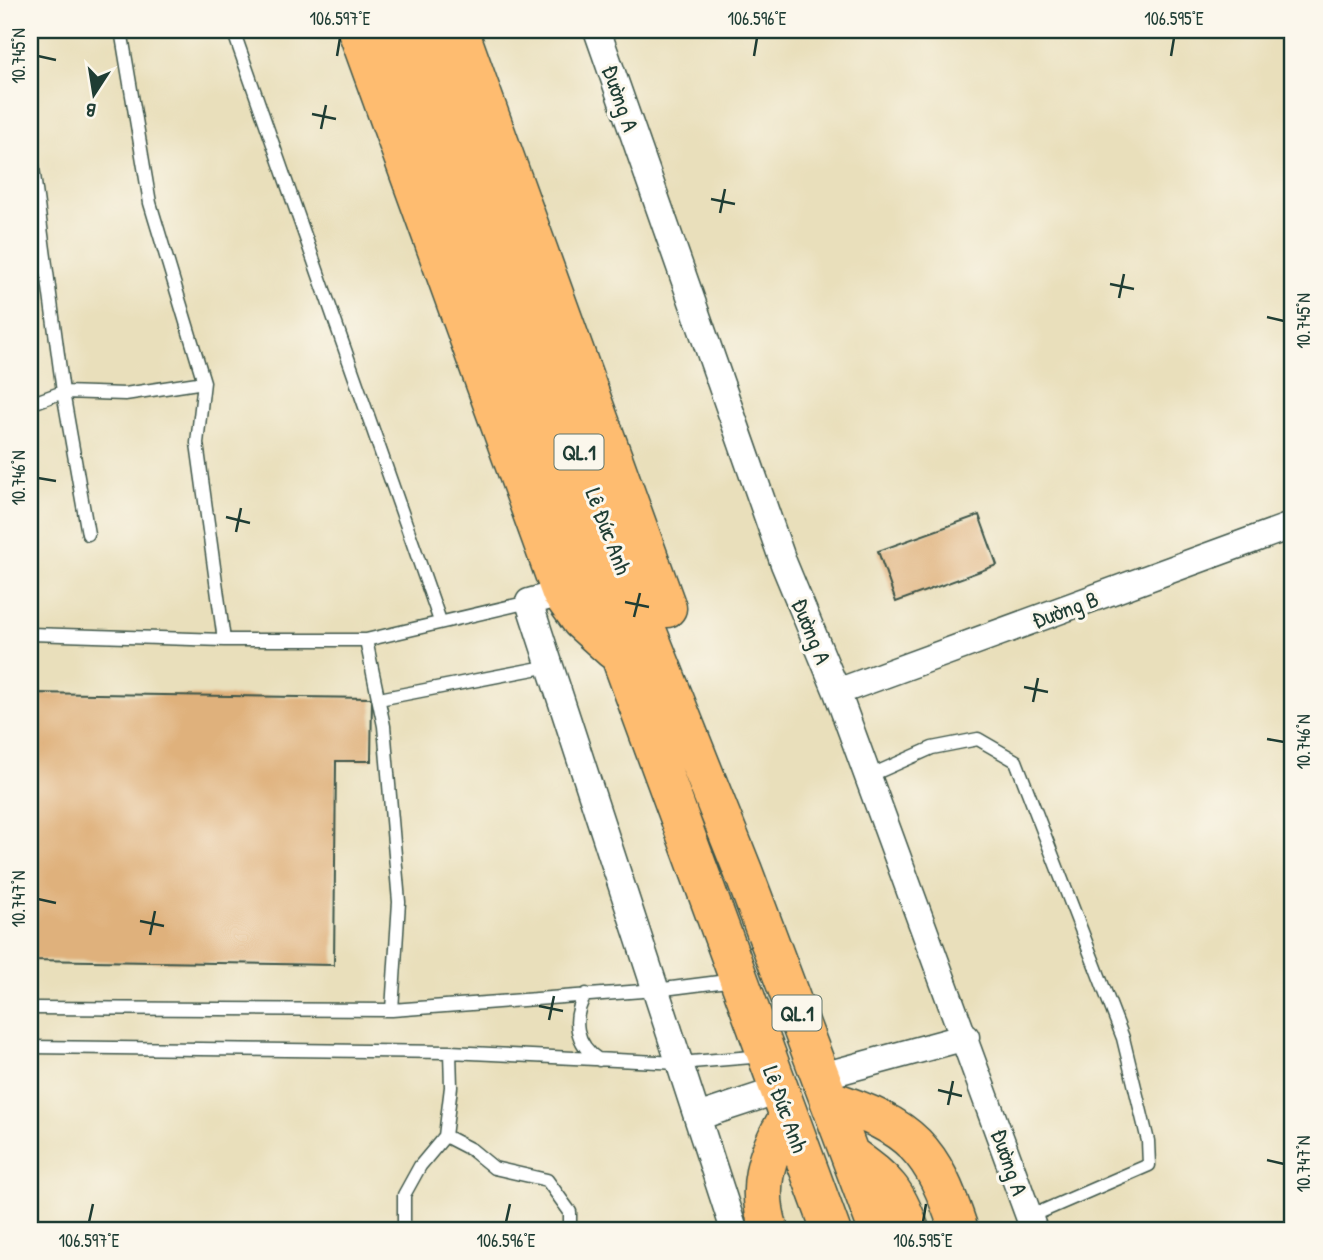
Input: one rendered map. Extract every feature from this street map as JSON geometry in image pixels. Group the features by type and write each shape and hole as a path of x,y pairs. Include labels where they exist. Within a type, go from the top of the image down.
{"highway":[{"name":"Lê Đức Anh","path":"357,30 545,598 589,629 621,657"},
{"name":"Lê Đức Anh","path":"390,30 831,1230"},
{"name":"Lê Đức Anh","path":"427,30 607,530 743,871 878,1230"},
{"name":"Lê Đức Anh","path":"459,30 652,569 747,814 751,831 743,871"},
{"path":"545,598 575,537"},
{"path":"769,1230 761,1194 771,1146 778,1087"},
{"path":"826,1088 905,1132 930,1159 946,1191 959,1230"},
{"path":"851,1155 879,1176 899,1198 910,1230"},
{"name":"Lê Đức Anh","path":"803,1230 800,1201 807,1166"}],"street":[{"name":"Đường A","path":"597,30 785,564 869,776 1032,1223"},
{"name":"Đường B","path":"837,692 1293,525"},
{"path":"545,598 550,666 734,1230"},
{"path":"826,1088 966,1037"},
{"path":"697,1117 778,1087"}],"lane":[{"path":"121,30 150,203 204,382 197,443 224,640"},
{"path":"233,30 440,621"},
{"path":"30,145 63,392 88,534"},
{"path":"30,404 63,392 125,394 204,382"},
{"path":"30,634 224,640 366,640 545,598"},
{"path":"366,640 384,726 399,902 393,1010"},
{"path":"379,699 550,666"},
{"path":"869,776 932,748 978,739 1016,761 1123,1038 1148,1141 1149,1165 1032,1223"},
{"path":"30,1008 393,1010 656,990 739,979"},
{"path":"586,994 578,1011 577,1031 585,1048 601,1061"},
{"path":"30,1047 450,1052 679,1063 778,1087"},
{"path":"404,1230 404,1195 420,1166 445,1136 451,1087 450,1052"},
{"path":"445,1136 472,1150 494,1168 547,1180 570,1212 570,1230"}],"building":[{"path":"979,515 997,565 896,602 878,551"},
{"path":"30,693 372,698 371,761 336,761 334,965 30,960"}]}
